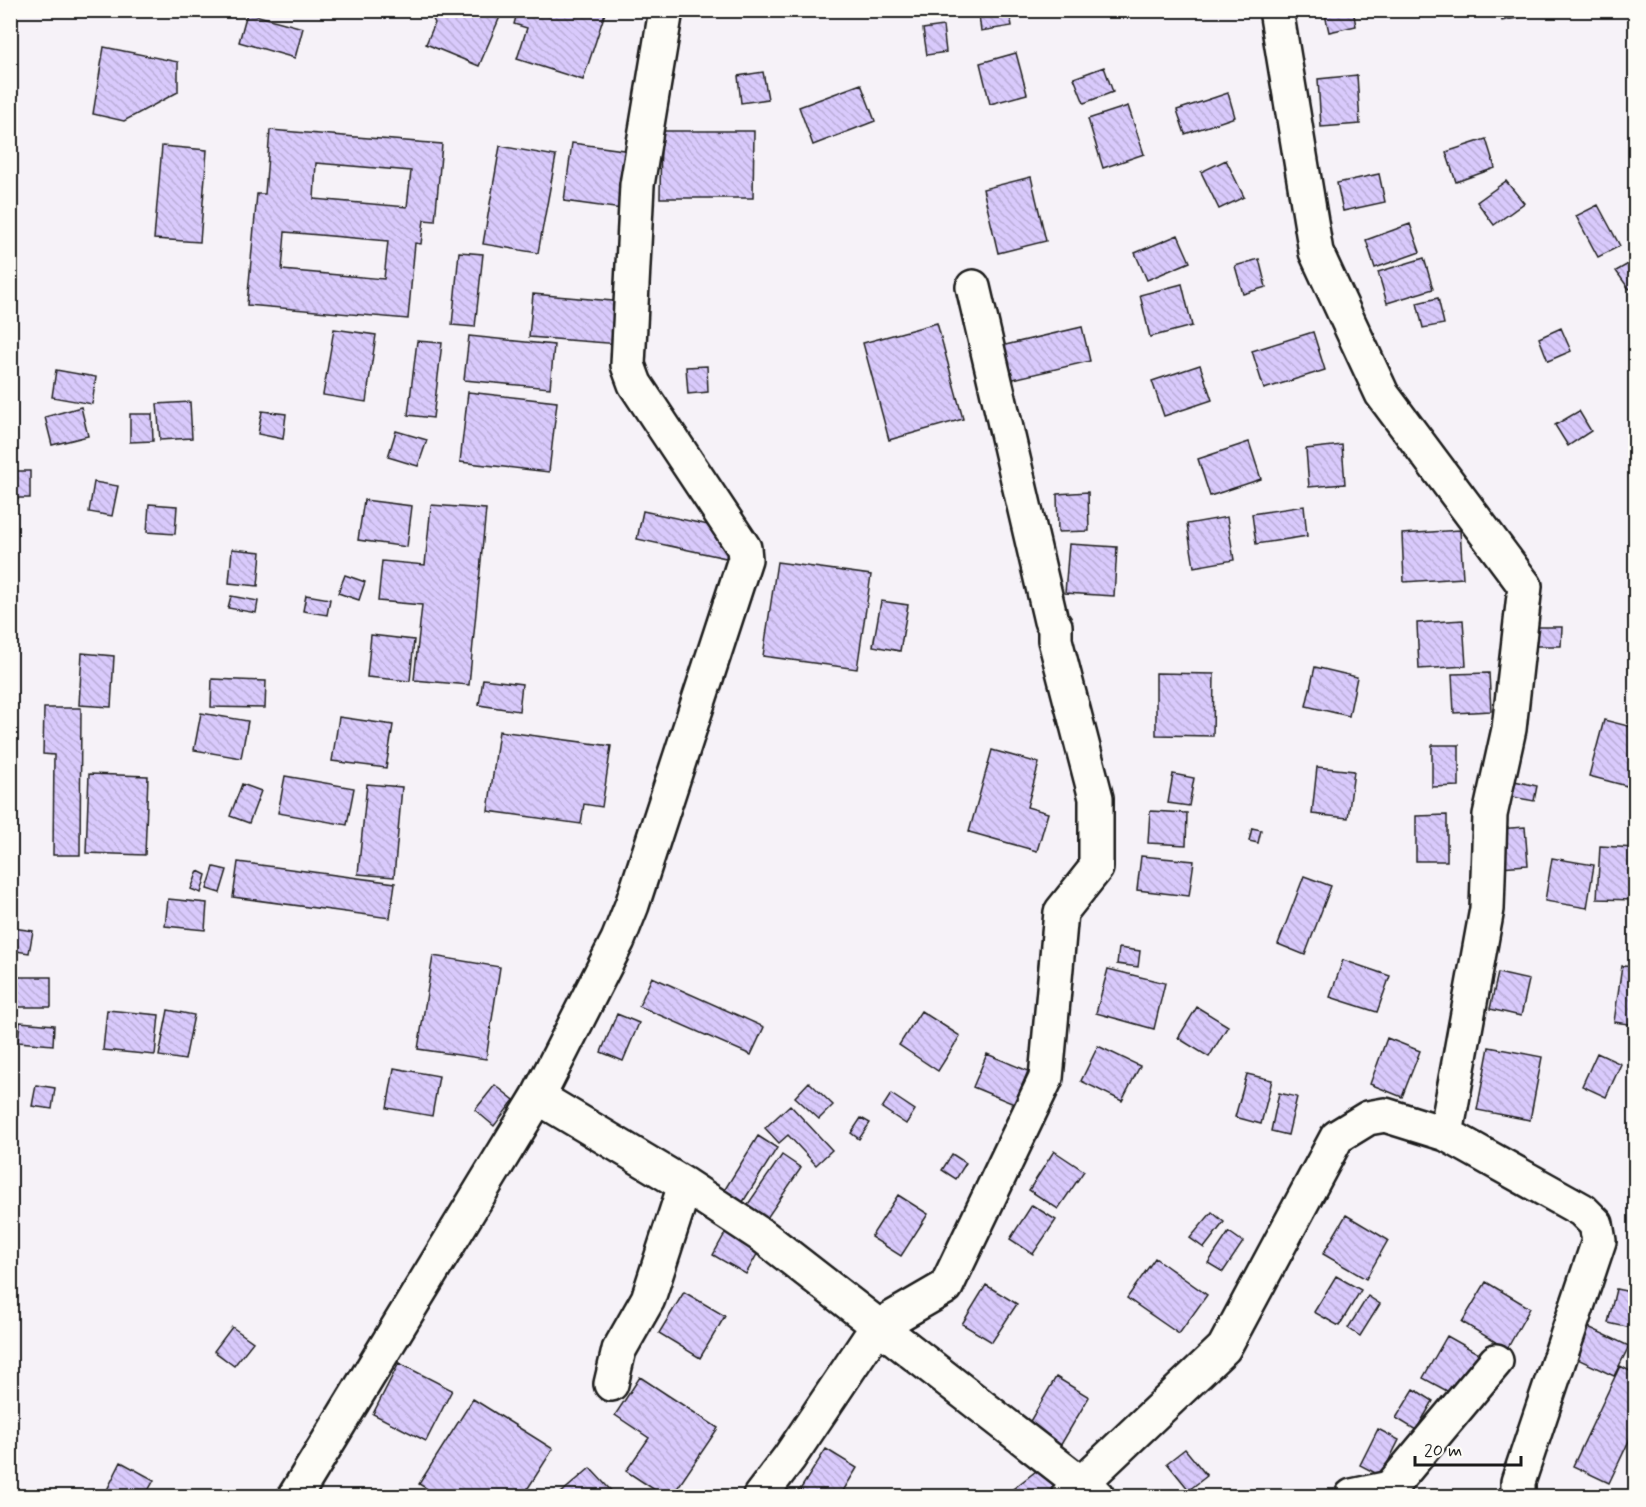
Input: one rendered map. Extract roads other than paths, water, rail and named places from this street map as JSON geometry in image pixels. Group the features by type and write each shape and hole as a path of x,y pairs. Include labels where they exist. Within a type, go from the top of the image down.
{"street":[{"path":"295,1497 538,1097 618,940 632,905 745,559 744,548 738,538 635,384 628,365 637,185 666,10"},
{"path":"1276,10 1311,235 1316,252 1382,394 1525,586 1509,729 1490,815 1487,909 1446,1134"},
{"path":"760,1497 877,1327 946,1287 1046,1078 1061,912 1096,868 1096,798 1055,640 1055,626 1051,621 973,287"},
{"path":"538,1097 685,1185 764,1237 1082,1492 1224,1348 1337,1137 1368,1118 1385,1115 1446,1134 1582,1210 1596,1224 1599,1240 1518,1482 1518,1497"},
{"path":"611,1384 619,1350 648,1299 685,1185"},
{"path":"1352,1497 1390,1488 1496,1361"}]}
